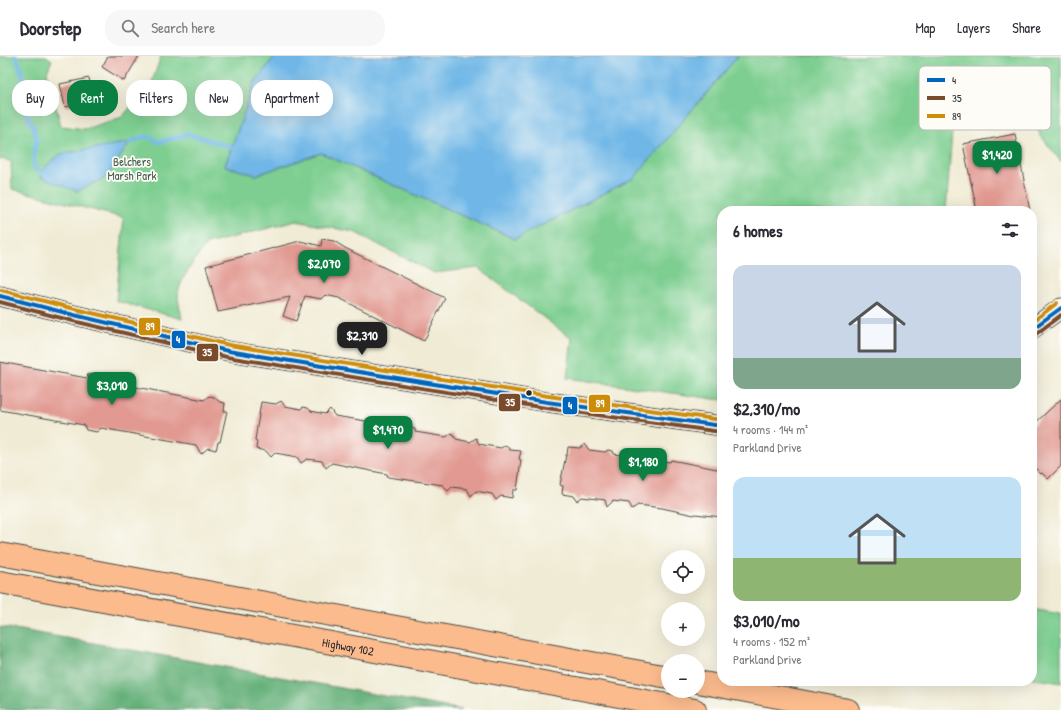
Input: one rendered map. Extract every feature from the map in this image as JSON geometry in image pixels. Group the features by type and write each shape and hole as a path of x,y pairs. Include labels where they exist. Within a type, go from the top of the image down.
{"highway":[{"path":"0,554 661,676"},
{"name":"Highway 102","path":"0,582 696,710"},
{"path":"705,683 717,686"},
{"path":"719,686 848,710"}],"street":[{"path":"0,296 228,351 547,402 717,425"},
{"path":"1037,325 1061,308"}],"green space":[{"name":"Belchers Marsh Park","path":"0,56 46,56 52,60 47,72 49,80 12,80 12,116 58,116 61,126 85,129 122,117 126,112 126,116 187,116 187,80 153,80 161,56 275,56 257,80 251,80 251,93 243,116 243,80 195,80 195,116 243,116 225,166 256,175 321,153 515,239 634,178 738,56 1061,56 1061,162 1038,130 1051,130 1051,66 919,66 919,130 952,130 946,206 717,206 717,399 567,378 572,339 478,268 434,273 354,232 296,221 207,244 190,268 179,289 178,298 182,319 116,301 124,218 12,189 11,161 0,159"},
{"path":"1037,610 1061,614 1061,683 1037,679"},
{"path":"0,627 22,630 462,710 0,710"}],"water":[{"path":"275,56 738,56 634,178 515,239 321,153 256,175 225,166 251,93 251,116 333,116 333,80 257,80"},
{"path":"130,142 107,177 77,191 42,178 40,172 60,154"}],"building":[{"path":"108,56 139,56 124,81 102,67"},
{"path":"89,78 89,80 79,80"},
{"path":"67,83 67,107 65,107 60,84"},
{"path":"1015,134 1029,206 976,206 963,144"},
{"path":"322,239 334,241 345,248 445,298 424,341 339,298 325,295 321,299 305,296 296,321 283,316 290,297 218,312 206,266 300,241 321,246"},
{"path":"0,362 87,378 88,374 100,376 99,380 204,400 209,396 214,397 220,402 225,403 224,411 227,411 220,442 218,442 216,450 208,448 201,454 196,445 101,428 97,432 86,430 84,425 0,410"},
{"path":"1061,399 1061,466 1048,479 1037,470 1037,421"},
{"path":"281,401 285,406 301,409 303,407 308,408 311,411 325,414 330,409 335,416 415,429 415,432 446,437 452,433 456,439 470,442 476,438 479,444 501,448 506,445 510,450 521,451 517,490 513,490 512,498 501,496 496,500 492,494 476,491 471,496 467,489 452,487 448,491 443,485 388,477 387,474 332,463 326,468 322,461 307,459 301,463 297,457 275,453 271,457 266,451 256,449 257,441 255,440 261,402 276,404"},
{"path":"585,444 589,450 605,452 608,450 613,451 614,454 629,456 635,452 639,457 670,462 671,460 717,469 717,516 694,515 662,508 638,505 632,509 629,503 613,501 607,507 605,500 582,497 577,501 574,496 562,494 563,486 560,485 568,447 580,448"}],"waterway":[{"path":"16,56 26,85 23,107 34,129 37,142 34,148 34,168 40,172"},
{"path":"130,142 146,136 160,142 188,134 232,147"}],"transit line":[{"name":"89","path":"1,290 229,345 548,396 717,419"},
{"name":"4","path":"0,296 228,351 547,402 717,425"},
{"name":"35","path":"0,302 73,321 227,357 546,408 717,431"},
{"name":"89","path":"1037,318 1057,303"},
{"name":"4","path":"1037,325 1061,308"},
{"name":"35","path":"1037,333 1061,315"}]}
